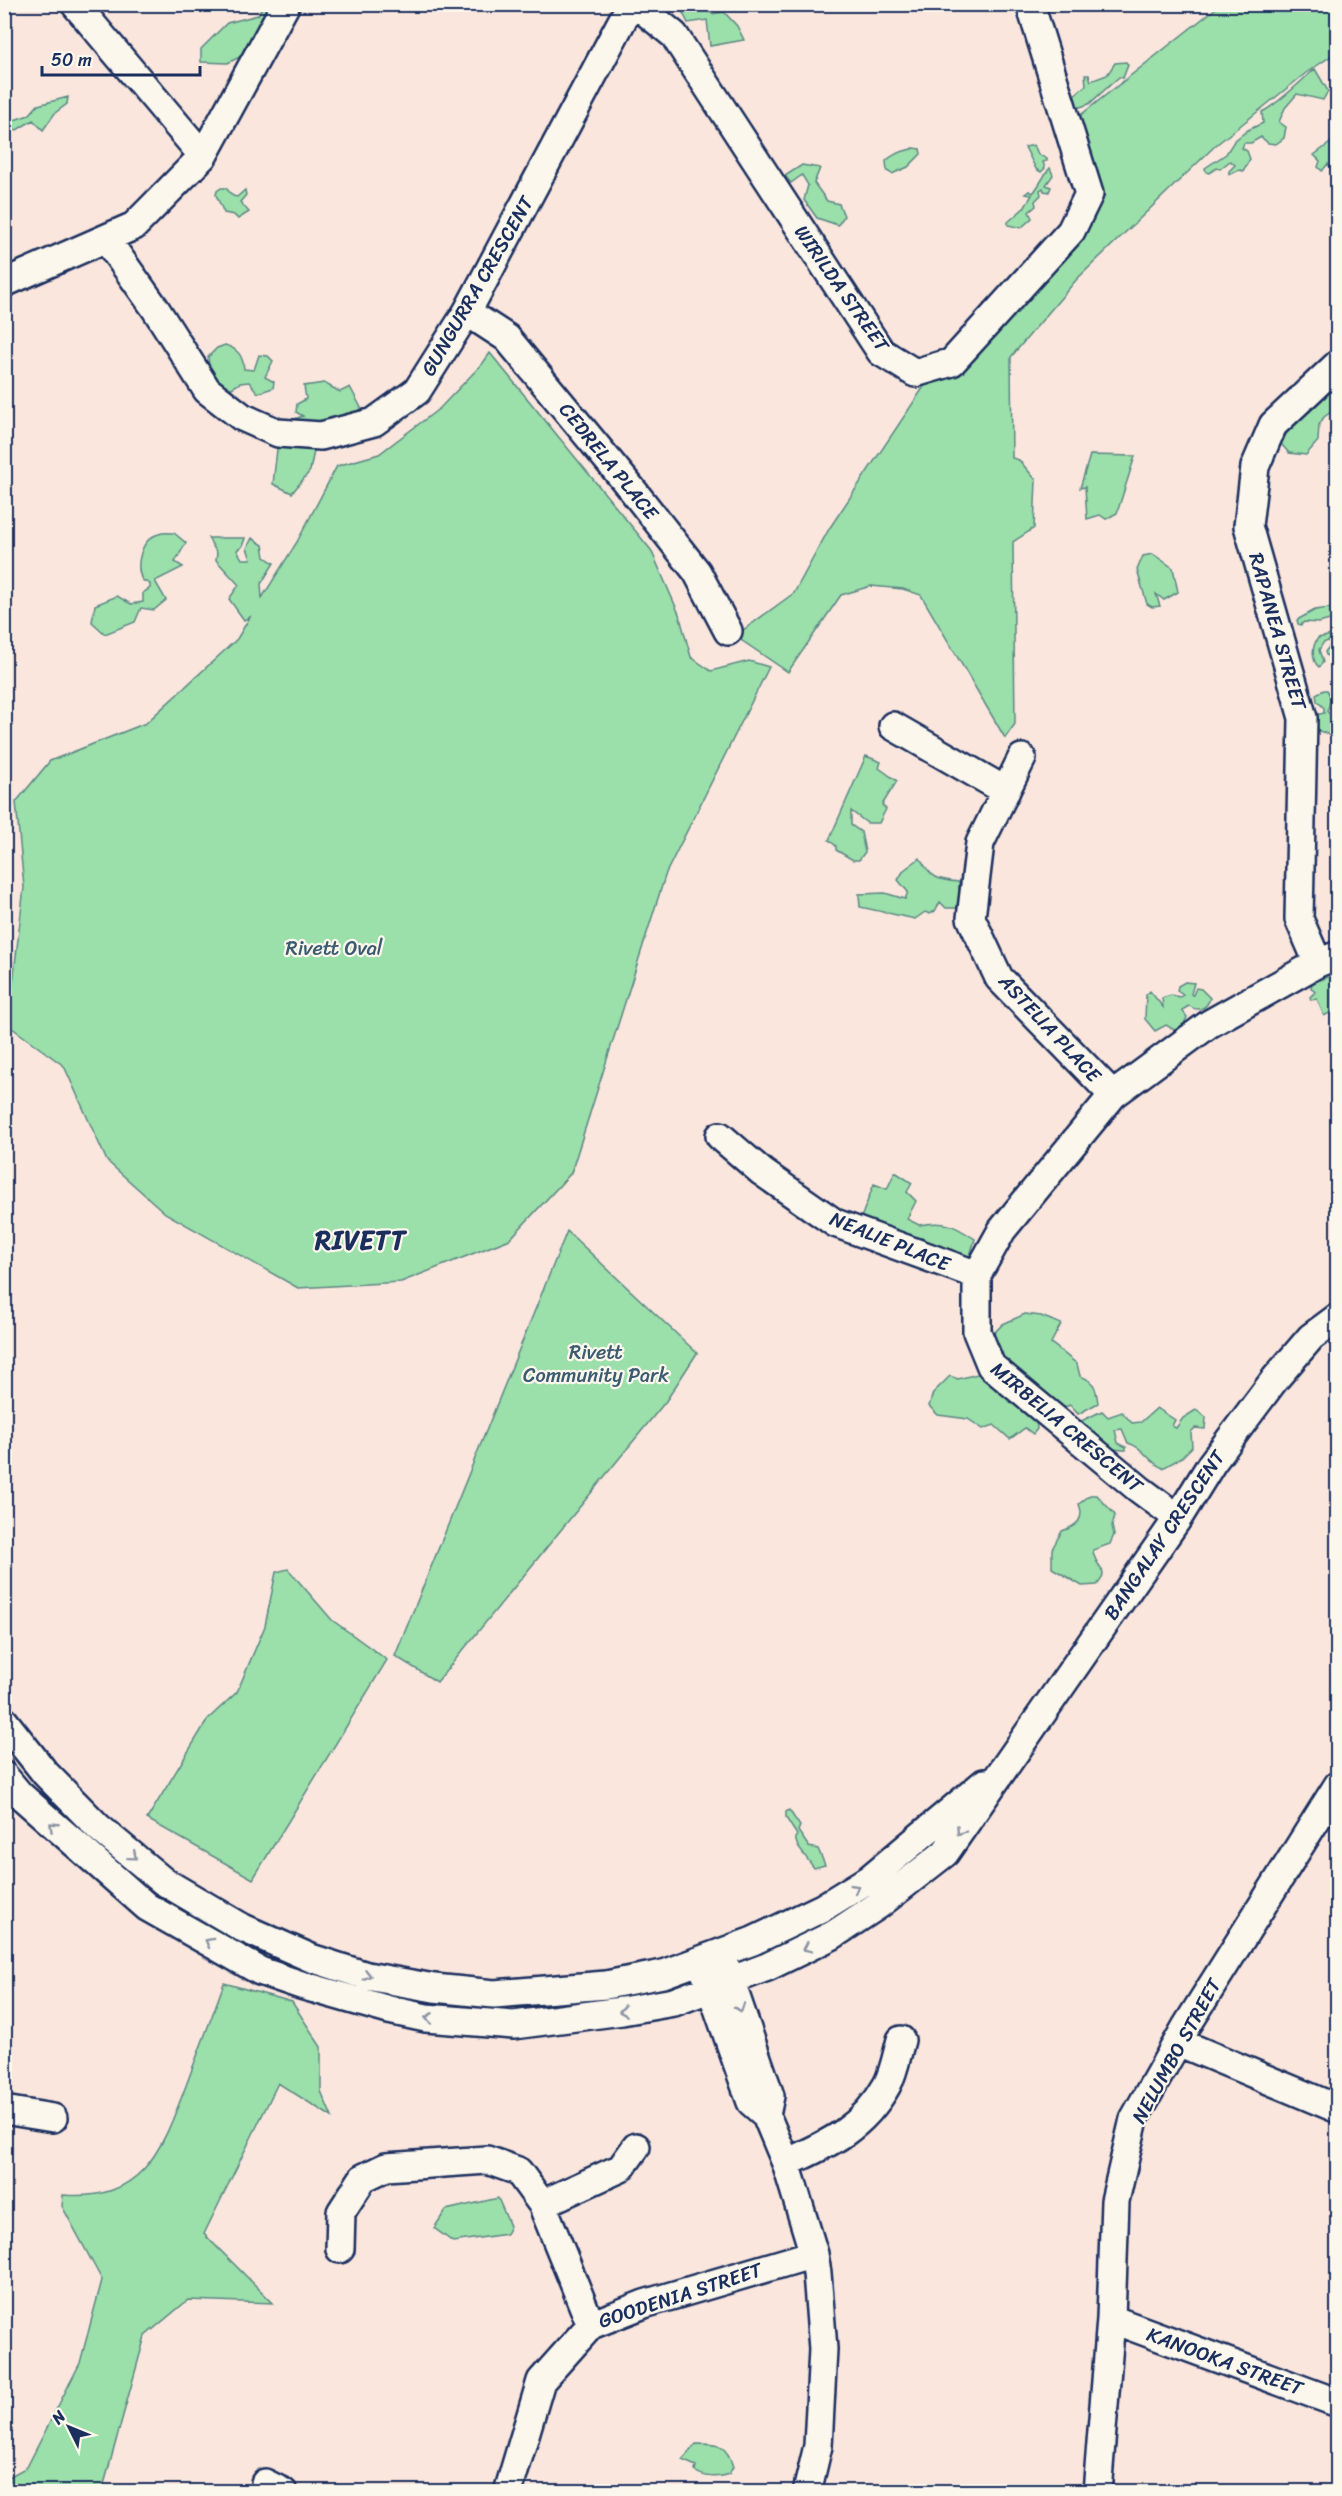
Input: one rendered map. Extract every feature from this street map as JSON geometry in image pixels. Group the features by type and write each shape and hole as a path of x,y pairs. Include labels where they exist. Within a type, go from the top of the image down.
{"street":[{"path":"75,4 203,156"},
{"path":"4,282 134,226 203,156 286,4"},
{"name":"GUNGURRA CRESCENT","path":"106,239 155,308 207,390 242,417 278,433 321,436 374,422 417,391 467,312 631,4"},
{"name":"WIRILDA STREET","path":"636,4 674,35 881,352 915,373 952,362 1071,231 1089,194 1030,4"},
{"name":"CEDRELA PLACE","path":"467,312 507,338 630,488 692,566 728,631"},
{"name":"RAPANEA STREET","path":"1328,959 1299,919 1303,718 1248,526 1255,467 1273,425 1338,364"},
{"path":"893,726 1006,791"},
{"name":"ASTELIA PLACE","path":"1022,758 980,843 971,918 999,978 1113,1095"},
{"name":"MIRBELIA CRESCENT","path":"1178,1518 1139,1489 991,1366 977,1332 977,1275 1002,1230 1113,1095 1209,1024 1328,959"},
{"name":"NEALIE PLACE","path":"720,1136 762,1173 835,1223 977,1275"},
{"name":"BANGALAY CRESCENT","path":"4,1776 19,1794 147,1907 260,1971 389,2010 426,2018 514,2025 664,2004 767,1967 833,1935 877,1906 945,1853 1178,1518 1212,1463 1275,1379 1311,1337 1338,1317"},
{"name":"BANGALAY CRESCENT","path":"4,1721 45,1773 98,1827 163,1881 272,1943 367,1976 434,1988 494,1994 606,1985 663,1974 753,1941 822,1908 869,1879 1006,1766"},
{"name":"NELUMBO STREET","path":"1098,2492 1111,2319 1115,2201 1134,2119 1178,2042 1338,1785"},
{"path":"711,1956 721,1984 751,2102 766,2115 786,2163 814,2254 823,2349 818,2446 807,2492"},
{"path":"786,2163 824,2146 863,2119 888,2083 901,2040"},
{"path":"1178,2042 1338,2109"},
{"path":"4,2110 53,2118"},
{"path":"542,2204 621,2168 636,2147"},
{"path":"340,2249 341,2212 363,2178 386,2167 487,2160 518,2171 542,2204 591,2325"},
{"name":"GOODENIA STREET","path":"508,2492 542,2381 591,2325 644,2304 814,2254"},
{"name":"KANOOKA STREET","path":"1111,2319 1338,2403"}],"green space":[{"path":"263,5 281,5 249,52 228,63 201,62 201,49 227,23 258,15"},
{"path":"679,5 708,5 712,14 724,12 737,26 744,40 710,46 707,20 688,23"},
{"path":"1220,5 1337,5 1337,52 1306,73 1216,145 1077,279 1011,357 1012,458 1019,460 1036,480 1034,528 1013,542 1015,724 1005,738 921,595 903,589 871,586 841,595 788,672 735,636 794,593 829,529 925,385 1075,235 1095,194 1073,121"},
{"path":"1126,62 1128,65 1123,78 1119,77 1089,104 1074,109 1071,98 1086,85 1085,75 1089,75 1091,81 1107,75 1115,63"},
{"path":"1315,69 1328,91 1323,100 1297,94 1285,108 1279,122 1286,127 1284,138 1276,144 1268,143 1261,137 1251,143 1244,143 1242,148 1247,151 1250,159 1243,171 1229,174 1235,165 1230,161 1220,169 1206,172 1205,168 1226,154 1234,141 1248,130 1263,123 1262,112"},
{"path":"68,97 67,104 55,113 43,130 33,120 17,130 5,127 5,123 29,115 38,105"},
{"path":"1337,138 1337,174 1328,164 1322,171 1318,167 1320,161 1314,155"},
{"path":"1034,145 1038,154 1047,159 1043,162 1045,168 1041,172 1036,169 1025,147"},
{"path":"914,148 920,149 921,154 908,167 892,174 887,171 886,161 889,158"},
{"path":"802,165 820,168 814,183 827,201 839,204 844,216 838,225 817,218 804,200 808,185 802,175 791,183 785,176"},
{"path":"1050,168 1053,175 1046,185 1051,187 1049,192 1044,191 1043,188 1040,190 1041,195 1035,201 1036,206 1029,212 1032,218 1021,228 1008,225 1008,222 1025,207 1032,195 1025,194 1029,191 1033,193"},
{"path":"221,188 226,188 237,197 245,190 246,195 240,202 249,212 238,219 234,215 224,213 216,195"},
{"path":"225,345 239,354 244,369 254,370 259,355 268,356 273,361 265,377 274,382 273,388 258,393 249,382 240,383 232,388 222,387 210,374 208,357 217,348"},
{"name":"Rivett Oval","path":"490,353 651,550 679,614 691,657 711,671 749,661 769,667 666,873 571,1173 510,1239 401,1282 298,1288 165,1213 107,1161 64,1066 8,1025 24,887 16,802 50,761 146,723 237,639 250,617 244,620 229,599 239,585 216,560 217,553 208,538 245,538 242,547 237,550 242,559 251,559 247,548 252,538 263,545 265,557 274,563 261,584 262,598 297,542 337,466 379,454 440,408"},
{"path":"1337,380 1337,408 1324,417 1319,425 1318,441 1306,455 1289,453 1281,444 1295,417"},
{"path":"324,383 340,392 350,387 367,419 339,429 331,419 319,426 310,471 292,493 273,484 278,441 288,421 303,416 296,412 297,404 306,399 304,386"},
{"path":"1090,455 1135,456 1117,513 1106,519 1100,515 1087,519 1085,487 1080,488"},
{"path":"162,533 174,533 186,543 175,562 183,567 155,581 166,600 154,610 141,608 135,622 105,634 92,622 95,605 117,596 131,604 143,602 143,593 150,588 150,584 142,580 140,574 139,561 143,547 153,537"},
{"path":"1153,554 1173,568 1178,592 1164,600 1156,594 1160,606 1152,607 1147,604 1137,570 1143,556"},
{"path":"1337,607 1337,618 1319,623 1298,624 1297,620 1315,610"},
{"path":"1337,634 1337,656 1333,658 1326,655 1325,652 1331,644 1328,641 1323,643 1319,650 1323,662 1319,667 1314,657 1316,641 1318,638"},
{"path":"1324,690 1329,693 1330,699 1327,711 1332,717 1330,735 1319,731 1313,716 1324,713 1324,708 1317,701 1316,694"},
{"path":"866,756 881,762 879,768 897,781 882,805 886,809 879,823 867,823 851,811 851,825 861,832 865,852 859,860 853,860 836,850 836,846 829,840"},
{"path":"920,858 935,877 959,882 959,908 946,908 940,902 935,911 930,914 925,912 915,919 860,907 859,894 885,893 905,899 908,892 898,880 904,870"},
{"path":"1337,974 1337,1009 1324,1016 1317,999 1311,1000 1310,997 1315,992 1311,988 1312,983"},
{"path":"1185,982 1194,983 1191,994 1193,995 1196,988 1201,989 1210,998 1209,1002 1202,1008 1196,1009 1189,1006 1182,1010 1187,1017 1182,1028 1176,1031 1166,1025 1155,1031 1145,1019 1146,995 1150,991 1163,1007 1162,998 1183,995 1177,991 1178,986"},
{"path":"895,1172 912,1183 907,1192 916,1201 907,1219 919,1225 936,1223 949,1225 975,1239 970,1256 964,1262 922,1238 900,1235 859,1223 874,1184 887,1189"},
{"name":"Rivett Community Park","path":"567,1231 697,1353 666,1401 437,1682 395,1656"},
{"path":"1025,1314 1041,1316 1061,1324 1051,1343 1077,1364 1080,1376 1092,1383 1098,1403 1078,1414 1070,1405 1060,1409 1010,1377 990,1337 1003,1324"},
{"path":"981,1373 1036,1420 1037,1429 1033,1434 1025,1428 1010,1439 994,1425 983,1429 968,1419 938,1415 929,1406 933,1393 950,1376 958,1379"},
{"path":"1157,1408 1175,1420 1172,1426 1176,1428 1183,1418 1196,1410 1206,1417 1205,1429 1195,1428 1191,1432 1192,1447 1181,1458 1163,1468 1134,1445 1128,1443 1122,1429 1115,1430 1118,1443 1126,1447 1126,1450 1099,1443 1081,1421 1102,1411 1108,1417 1122,1412 1132,1423 1141,1422"},
{"path":"1090,1495 1097,1495 1115,1515 1112,1526 1114,1535 1110,1544 1093,1550 1096,1561 1103,1572 1101,1580 1097,1585 1082,1586 1052,1568 1052,1549 1062,1531 1072,1527 1078,1521 1081,1514 1079,1504"},
{"path":"288,1569 332,1620 387,1660 253,1879 147,1819 208,1719 237,1692 265,1626 276,1572"},
{"path":"789,1810 800,1826 798,1831 809,1847 818,1849 825,1865 814,1868 798,1847 795,1838 797,1835 786,1818 786,1812"},
{"path":"224,1983 292,2002 321,2047 321,2091 332,2117 278,2083 204,2234 273,2303 188,2300 145,2336 104,2491 5,2491 5,2479 27,2467 80,2363 102,2280 62,2206 63,2195 91,2195 113,2190 132,2180 146,2166 169,2129"},
{"path":"498,2198 510,2226 506,2234 453,2242 434,2228 446,2210"},
{"path":"696,2444 716,2445 724,2450 731,2459 733,2467 729,2474 716,2477 703,2475 695,2471 696,2466 682,2460"}],"district":[{"name":"RIVETT","path":"361,1240"}]}
